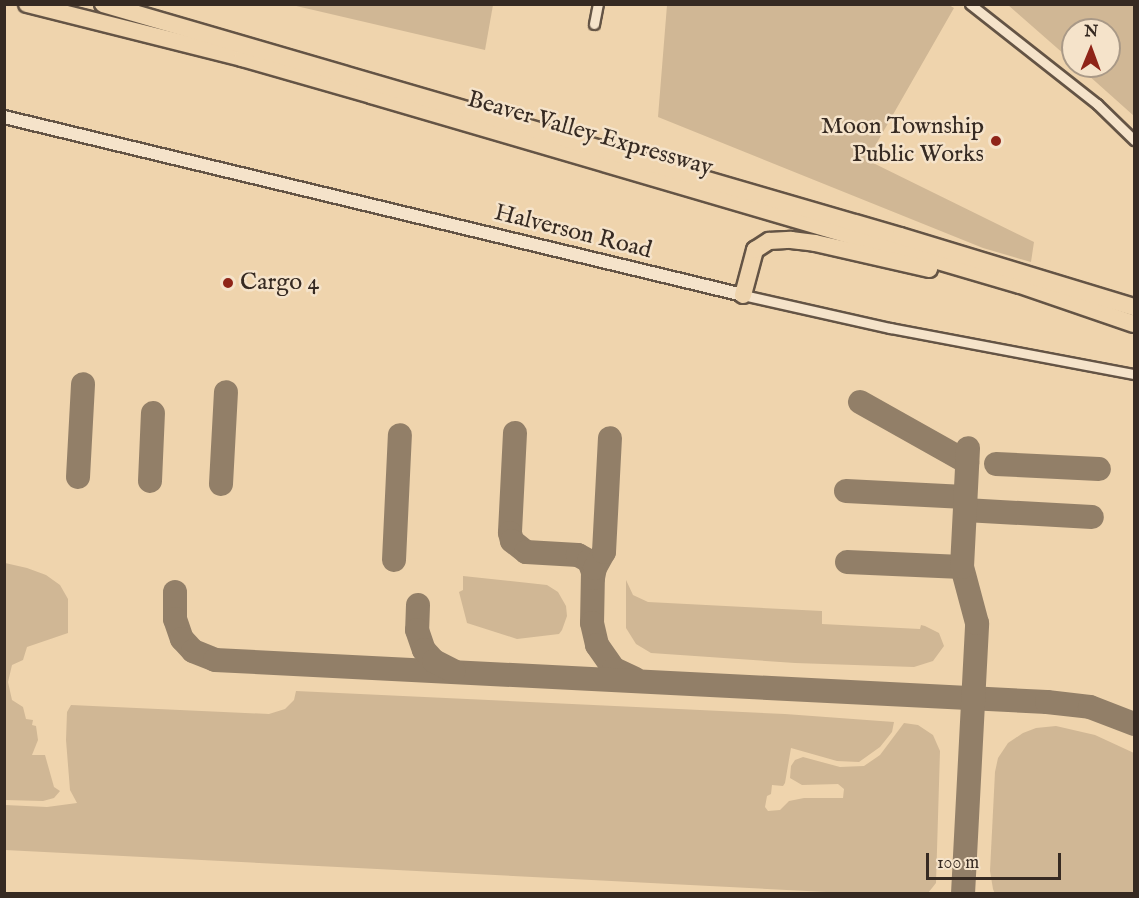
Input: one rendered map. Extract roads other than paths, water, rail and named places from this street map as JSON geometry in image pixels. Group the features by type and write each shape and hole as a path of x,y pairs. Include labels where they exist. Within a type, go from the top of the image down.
{"highway":[{"name":"Beaver Valley Expressway","path":"27,4 253,61 1009,282 1134,324"},
{"name":"Beaver Valley Expressway","path":"103,4 911,239 1134,307"},
{"path":"743,295 755,250 769,241 791,240 854,250 1081,306"}],"street":[{"path":"594,24 598,4"},
{"path":"970,4 1097,104 1134,140"},
{"name":"Halverson Road","path":"4,117 743,295 890,328 1134,374"}],"place":[{"name":"Moon Township Public Works","path":"996,141"},
{"name":"Cargo 4","path":"228,283"}]}
